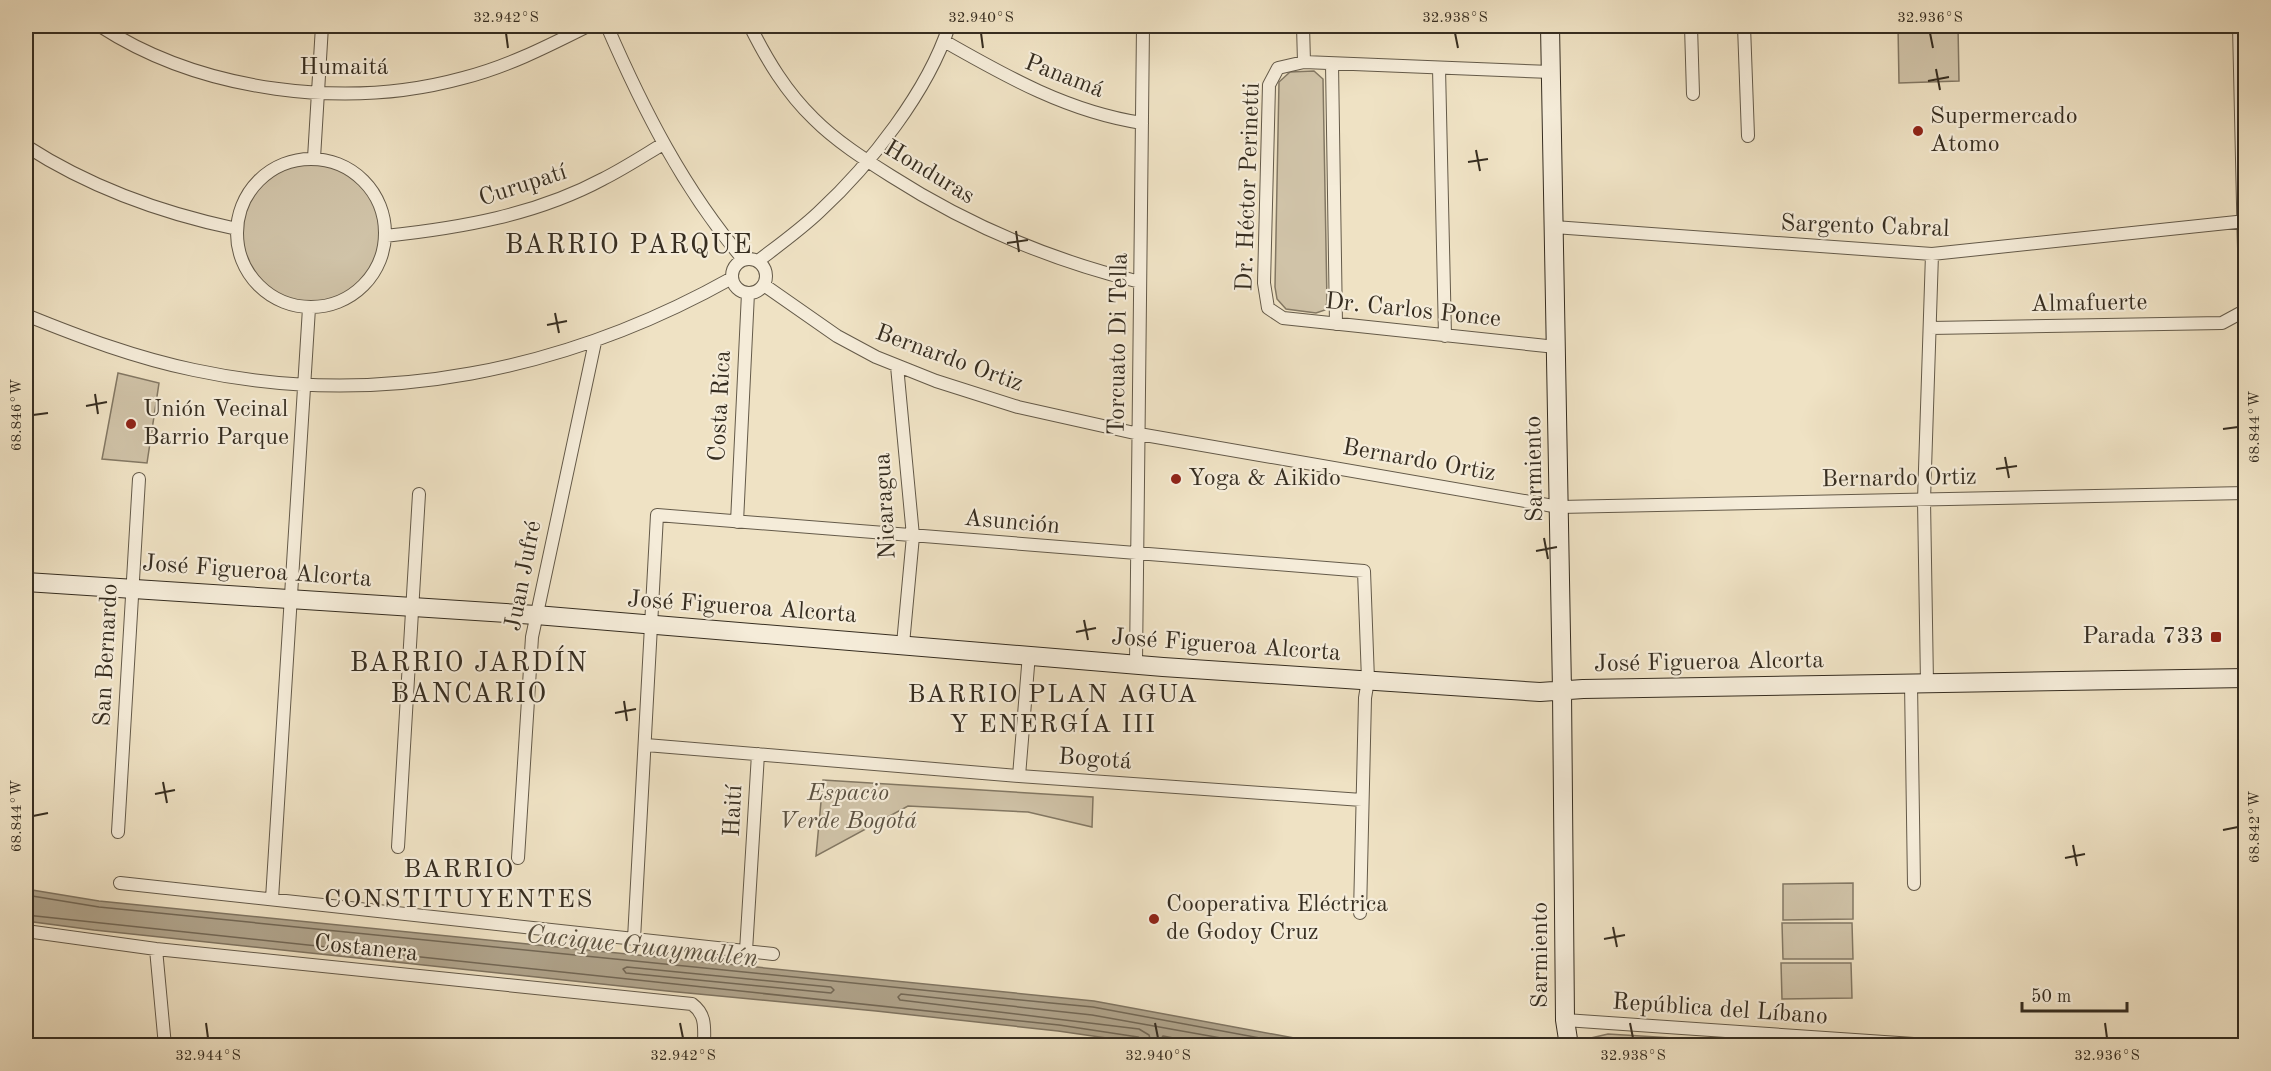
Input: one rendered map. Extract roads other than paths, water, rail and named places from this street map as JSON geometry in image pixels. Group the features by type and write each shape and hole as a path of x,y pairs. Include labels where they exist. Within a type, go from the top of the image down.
{"street":[{"name":"Humaitá","path":"100,26 147,52 192,71 244,83 318,92 391,90 463,78 509,64 588,26"},
{"path":"314,159 322,26"},
{"path":"607,26 663,144 698,200 744,259"},
{"name":"Honduras","path":"750,26 775,71 800,103 827,131 867,160 919,194 1013,242 1090,270 1140,282"},
{"path":"758,261 767,274 764,285 756,292 748,293 737,288 732,278 735,265 744,259 758,261 821,210 867,160 914,96 944,41 949,26"},
{"name":"Torcuato Di Tella","path":"1136,663 1143,26"},
{"path":"1304,26 1304,62 1551,72"},
{"name":"Sarmiento","path":"1550,26 1562,691 1565,1020 1569,1046"},
{"path":"1691,26 1694,94"},
{"path":"1744,26 1748,136"},
{"path":"2239,26 2246,337"},
{"name":"Panamá","path":"944,41 1039,93 1094,112 1142,123"},
{"name":"Dr. Héctor Perinetti","path":"1268,309 1264,283 1269,85 1278,68 1304,62"},
{"path":"1332,64 1336,324"},
{"path":"1439,68 1445,336"},
{"name":"Curupatí","path":"385,236 468,225 543,204 603,179 663,144"},
{"path":"26,146 81,178 123,196 170,213 237,229"},
{"path":"314,159 337,163 357,175 365,183 373,192 383,213 385,236 382,255 374,273 362,288 346,299 328,306 309,308 286,303 265,292 249,274 239,252 237,229 242,206 253,186 270,170 291,161 314,159"},
{"name":"Sargento Cabral","path":"1554,227 1932,255 2244,221"},
{"path":"1914,884 1932,255"},
{"path":"26,315 90,340 167,364 222,375 304,384 393,384 454,378 515,366 595,342 672,310 732,278"},
{"name":"Bernardo Ortiz","path":"764,285 837,336 897,366 1018,407 1139,434 1559,507 2246,493"},
{"name":"Costa Rica","path":"737,522 748,293"},
{"path":"272,899 309,308"},
{"name":"Dr. Carlos Ponce","path":"1268,309 1283,318 1556,347"},
{"name":"Almafuerte","path":"1930,328 2222,323 2245,310"},
{"name":"Juan Jufré","path":"519,858 532,637 595,342"},
{"name":"Nicaragua","path":"897,366 913,536 903,644"},
{"name":"San Bernardo","path":"118,832 139,479"},
{"path":"398,848 419,494"},
{"name":"Asunción","path":"651,625 657,515 1364,571 1368,680"},
{"name":"José Figueroa Alcorta","path":"26,582 536,615 1136,663 1540,692 2246,678"},
{"path":"634,939 651,625"},
{"path":"1019,776 1029,654"},
{"path":"1360,913 1365,698 1368,680"},
{"name":"Bogotá","path":"646,745 1019,776 1362,800"},
{"name":"Haití","path":"746,951 758,754"},
{"path":"120,883 772,954"},
{"name":"Costanera","path":"26,931 156,949 692,1004 700,1010 704,1019 704,1046"},
{"path":"156,949 165,1046"},
{"name":"Sarmiento","path":"1557,1046 1565,1020"},
{"name":"República del Líbano","path":"1565,1020 1943,1046"}],"water":[{"path":"26,889 99,901 1094,1001 1332,1045 1155,1045 1058,1031 876,1011 94,930 26,921"}],"place":[{"name":"Supermercado Atomo","path":"1918,131"},
{"name":"Unión Vecinal Barrio Parque","path":"131,424"},
{"name":"Yoga & Aikido","path":"1176,479"},
{"name":"Parada 733","path":"2216,637"},
{"name":"Cooperativa Eléctrica de Godoy Cruz","path":"1154,919"}],"district":[{"name":"BARRIO PARQUE","path":"629,245"},
{"name":"BARRIO JARDÍN BANCARIO","path":"469,678"},
{"name":"BARRIO PLAN AGUA Y ENERGÍA III","path":"1053,710"},
{"name":"BARRIO CONSTITUYENTES","path":"459,885"}],"park label":[{"name":"Espacio Verde Bogotá","path":"848,808"}],"water label":[{"name":"Cacique Guaymallén","path":"642,947"}]}
